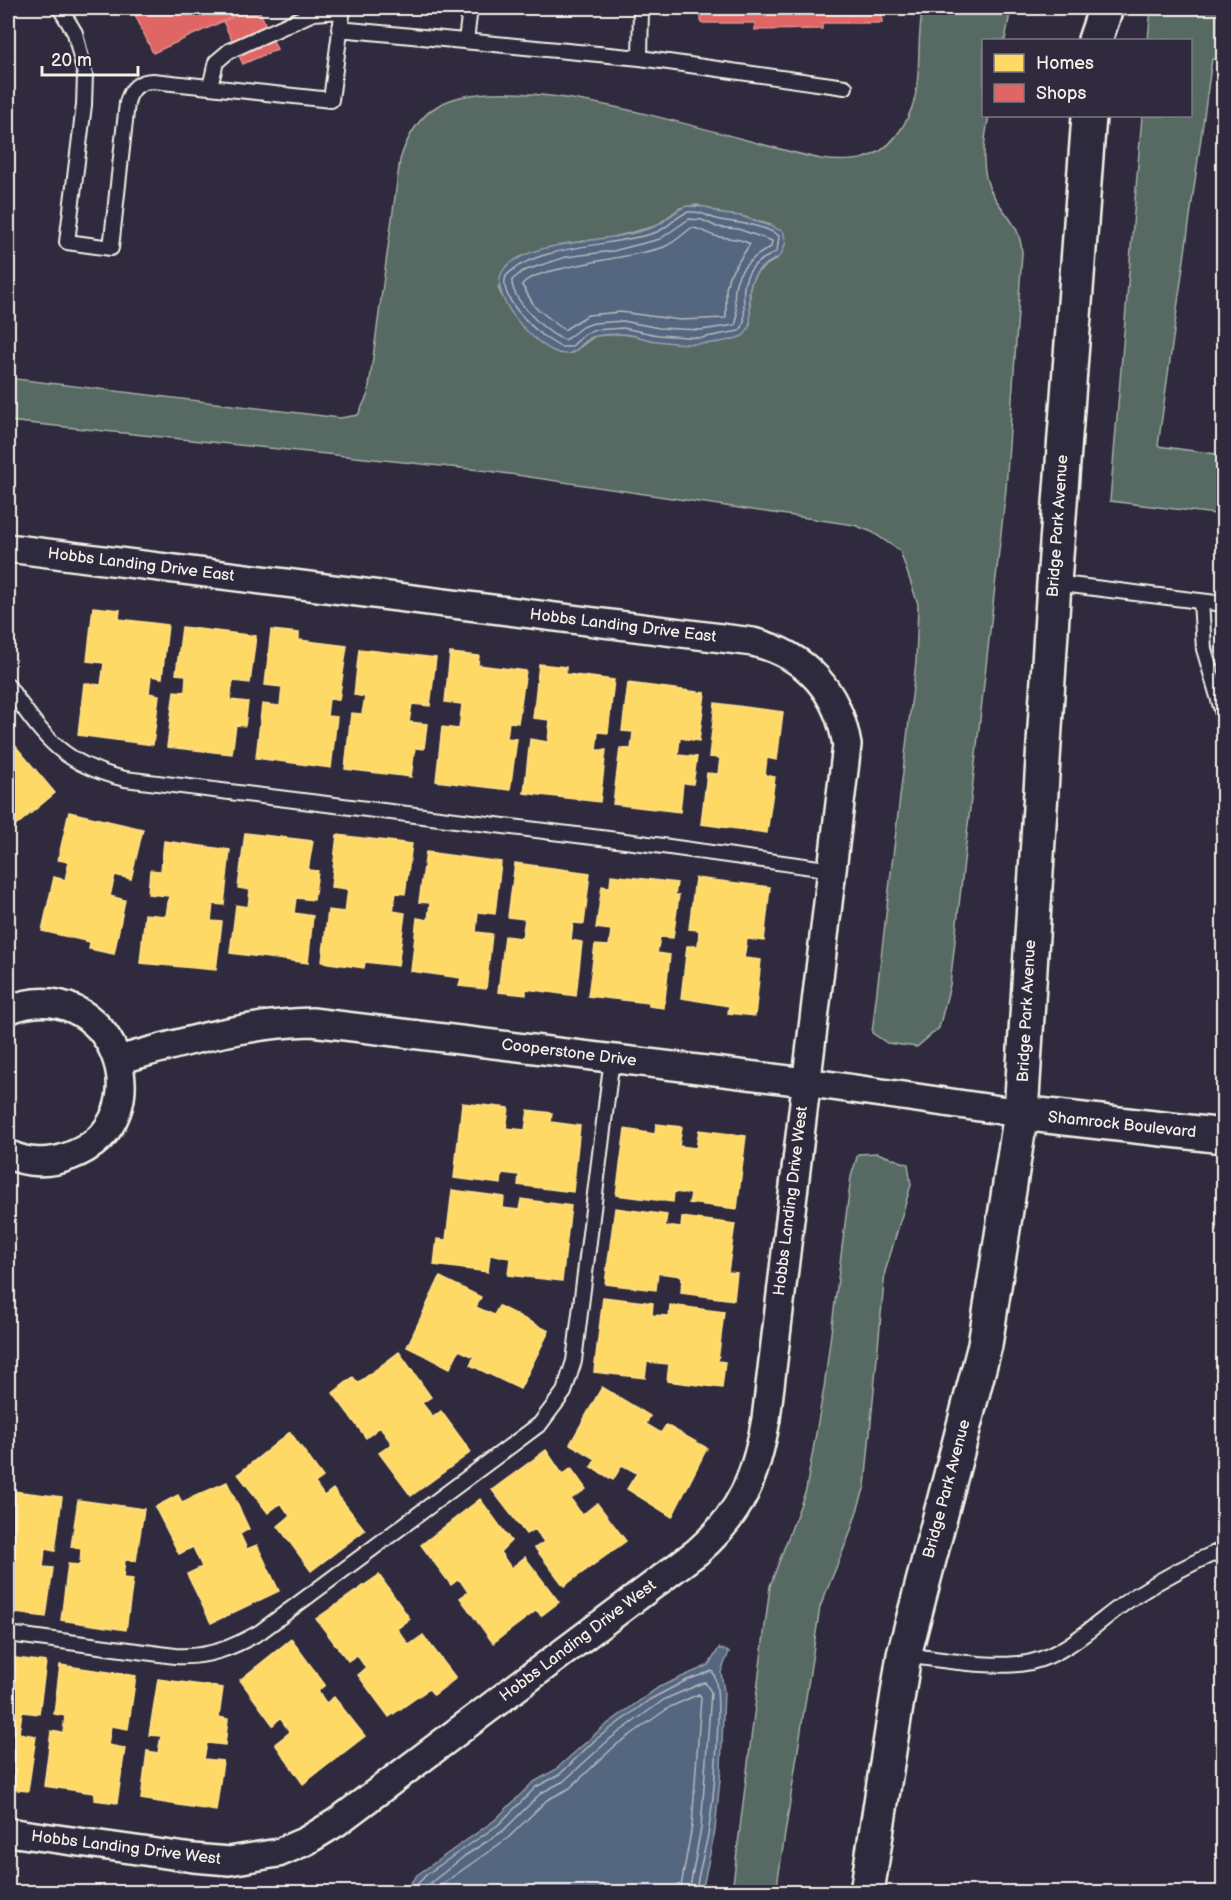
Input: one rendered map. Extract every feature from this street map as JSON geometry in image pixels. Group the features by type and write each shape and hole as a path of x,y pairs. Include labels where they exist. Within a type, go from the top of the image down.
{"street":[{"path":"1088,8 1094,39"},
{"path":"1094,39 1106,8"},
{"name":"Bridge Park Avenue","path":"867,1893 904,1655 985,1345 1021,1113 1054,583 1089,117"},
{"name":"Hobbs Landing Drive East","path":"8,548 770,646 799,661 818,678 832,698 845,728 847,762 805,1082"},
{"path":"9,1007 43,1003 78,1011 90,1018 107,1037 118,1060 121,1085 116,1110 95,1140 84,1149 61,1160 35,1162 9,1159"},
{"name":"Cooperstone Drive","path":"118,1060 222,1031 251,1026 312,1022 805,1082 1021,1113"},
{"name":"Hobbs Landing Drive West","path":"8,1832 211,1860 262,1857 293,1848 337,1822 714,1536 745,1495 759,1458 766,1419 805,1082"},
{"name":"Shamrock Boulevard","path":"1021,1113 1224,1136"}],"lane":[{"path":"60,8 81,49 85,75 84,105 67,242 111,248 127,103 134,88 149,81 331,100 342,9 313,13 229,51 216,63 210,87"},
{"path":"466,41 470,8"},
{"path":"640,58 641,8"},
{"path":"339,29 640,58 845,87"},
{"path":"1054,583 1224,604"},
{"path":"1202,601 1204,649 1224,717"},
{"path":"8,686 62,752 90,770 125,779 641,843 833,870"},
{"path":"8,1634 175,1656 200,1657 224,1651 260,1632 540,1424 564,1392 574,1361 612,1058"},
{"path":"904,1655 984,1662 1032,1662 1062,1648 1134,1596 1196,1561 1224,1549"}],"green space":[{"path":"923,8 1011,8 1005,39 982,39 982,117 989,117 984,145 984,166 993,195 1016,228 1022,253 1006,489 950,985 939,1028 917,1047 887,1043 872,1033 916,662 918,604 900,551 872,532 854,525 489,471 8,421 8,378 340,418 358,415 368,394 400,160 414,129 425,115 439,105 474,95 519,93 571,99 682,123 821,159 843,161 872,155 889,144 896,136 913,105","holes":["697,205 722,214 741,216 774,226 777,259 765,266 753,280 750,287 750,325 732,340 679,343 622,334 595,336 572,353 559,353 516,315 498,287 517,259 563,244 610,238 656,226 680,208"]},
{"path":"1151,8 1223,8 1223,60 1212,59 1158,446 1223,455 1223,515 1110,501 1142,117 1192,117 1192,39 1148,39"},
{"path":"877,1153 908,1164 911,1185 885,1272 865,1486 849,1536 820,1607 776,1892 732,1892 770,1586 806,1490 824,1388 851,1177 858,1154"}],"water":[{"path":"686,206 706,207 722,214 741,216 783,231 786,242 781,255 760,268 752,279 749,297 750,322 743,336 723,342 690,344 626,334 606,334 590,338 576,350 564,354 553,351 528,332 515,318 506,303 500,289 501,276 508,265 522,256 559,245 639,232 660,224"},
{"path":"719,1648 729,1652 721,1672 724,1691 721,1769 715,1830 702,1892 403,1892 417,1875 495,1820 532,1783 555,1770 603,1727 659,1687 709,1665"}],"building: Homes":[{"path":"93,607 120,610 119,619 168,625 162,678 151,676 149,693 159,695 153,745 78,735 84,683 101,685 104,663 87,661"},
{"path":"182,627 256,636 250,683 233,681 230,700 248,702 245,726 236,725 232,754 167,747 174,691 185,692 186,675 176,674"},
{"path":"271,630 299,633 299,640 347,646 339,700 329,699 327,716 337,717 331,768 256,758 262,704 280,706 282,687 265,685"},
{"path":"359,649 436,658 430,706 412,704 409,722 427,724 424,749 415,748 411,777 345,769 351,713 362,714 365,697 354,695"},
{"path":"450,653 479,656 478,665 526,671 518,723 509,722 507,738 517,739 510,790 436,781 442,727 459,729 462,704 445,702"},
{"path":"539,664 566,667 566,674 614,680 608,733 598,732 596,750 606,750 600,802 524,793 530,739 548,742 550,720 533,718"},
{"path":"628,683 705,693 699,741 680,738 678,755 697,757 693,784 683,783 680,812 613,804 620,748 631,749 633,732 622,731"},
{"path":"715,703 783,712 777,760 767,758 765,775 775,777 767,833 701,824 707,773 718,774 720,758 709,757"},
{"path":"13,743 55,793 12,829 8,823 8,748"},
{"path":"69,812 143,829 131,879 115,875 110,896 125,900 114,954 89,949 90,942 42,931 54,877 65,880 69,862 58,860"},
{"path":"245,833 313,841 308,870 318,871 314,900 296,898 294,913 313,916 308,963 230,953 236,905 248,907 250,890 238,888"},
{"path":"337,835 412,844 405,894 396,893 393,911 405,913 398,966 365,962 364,968 322,962 328,910 345,912 348,889 331,887"},
{"path":"164,841 230,850 224,905 213,904 211,921 222,922 216,970 140,963 145,914 166,916 169,896 148,894 150,870 161,871"},
{"path":"426,852 501,862 495,914 478,912 476,932 492,934 486,989 459,986 461,978 411,971 417,918 428,920 430,903 419,902"},
{"path":"515,863 590,873 584,924 573,923 571,940 582,942 576,996 526,989 526,995 498,992 505,936 522,938 525,919 508,917"},
{"path":"611,875 677,883 675,895 679,895 673,938 660,937 657,953 670,955 664,1008 649,1006 649,1003 588,996 595,945 609,946 611,930 596,928 602,886 610,887"},
{"path":"695,878 770,887 764,941 747,939 744,958 761,960 755,1016 728,1013 729,1006 681,998 687,946 698,946 699,930 689,929"},
{"path":"462,1103 509,1108 506,1128 525,1130 528,1110 552,1113 551,1122 580,1126 573,1192 518,1185 519,1175 502,1173 501,1184 454,1178"},
{"path":"656,1124 682,1127 679,1146 696,1148 699,1130 746,1136 737,1209 689,1203 691,1194 674,1192 673,1202 616,1195 625,1129 655,1134"},
{"path":"452,1190 504,1197 503,1208 519,1210 521,1199 571,1206 562,1281 508,1275 510,1258 490,1255 488,1272 434,1265 437,1239 446,1240"},
{"path":"615,1208 667,1215 665,1226 681,1228 682,1217 735,1224 728,1272 737,1273 734,1300 681,1293 682,1276 658,1273 656,1290 605,1284"},
{"path":"440,1277 481,1297 476,1307 494,1315 499,1306 549,1331 520,1389 470,1365 474,1357 459,1350 450,1368 407,1347"},
{"path":"603,1297 653,1303 652,1315 669,1316 670,1305 724,1312 718,1361 725,1362 722,1388 667,1381 669,1364 647,1362 645,1378 594,1372"},
{"path":"399,1352 431,1397 422,1403 433,1417 441,1411 471,1452 411,1496 379,1453 392,1444 380,1427 366,1438 333,1393 353,1377 358,1383"},
{"path":"602,1387 650,1416 646,1424 661,1433 666,1425 707,1448 672,1517 627,1489 637,1473 622,1465 613,1480 591,1467 596,1459 570,1444"},
{"path":"290,1432 323,1477 315,1483 324,1496 333,1489 365,1530 311,1571 278,1526 290,1516 281,1503 268,1513 238,1474"},
{"path":"546,1450 563,1475 571,1468 586,1489 571,1499 582,1515 597,1503 626,1541 564,1586 535,1548 544,1542 535,1529 526,1534 492,1490"},
{"path":"8,1482 14,1483 13,1491 62,1497 55,1551 45,1549 43,1567 53,1568 46,1617 8,1612"},
{"path":"227,1482 249,1529 240,1534 247,1549 257,1545 279,1591 211,1623 187,1574 202,1567 193,1547 179,1554 155,1507 178,1495 182,1502"},
{"path":"480,1499 511,1541 500,1552 511,1568 525,1557 559,1602 541,1616 537,1610 493,1643 460,1598 468,1592 459,1579 451,1585 421,1545"},
{"path":"78,1500 144,1509 136,1561 125,1560 123,1578 133,1579 126,1630 61,1620 68,1564 80,1565 81,1549 71,1547"},
{"path":"379,1575 410,1619 397,1629 409,1645 423,1635 456,1678 434,1695 429,1689 389,1717 358,1675 366,1668 357,1655 348,1661 316,1619"},
{"path":"291,1639 325,1685 318,1691 326,1703 334,1697 365,1736 303,1784 275,1744 290,1732 280,1718 273,1725 240,1680"},
{"path":"8,1657 46,1662 39,1714 22,1712 19,1733 36,1736 28,1791 8,1789"},
{"path":"60,1665 136,1676 128,1729 111,1726 108,1745 125,1748 117,1803 94,1800 94,1793 44,1786 51,1731 63,1733 65,1716 54,1714"},
{"path":"158,1679 223,1688 219,1717 228,1719 225,1745 207,1743 204,1759 223,1761 216,1811 141,1799 147,1751 158,1753 161,1736 149,1735"}],"building: Shops":[{"path":"132,8 252,8 153,53"},
{"path":"252,8 258,8 277,49 243,64 223,21"},
{"path":"701,8 882,8 882,23 822,23 822,29 755,30 755,23 701,23"}]}
